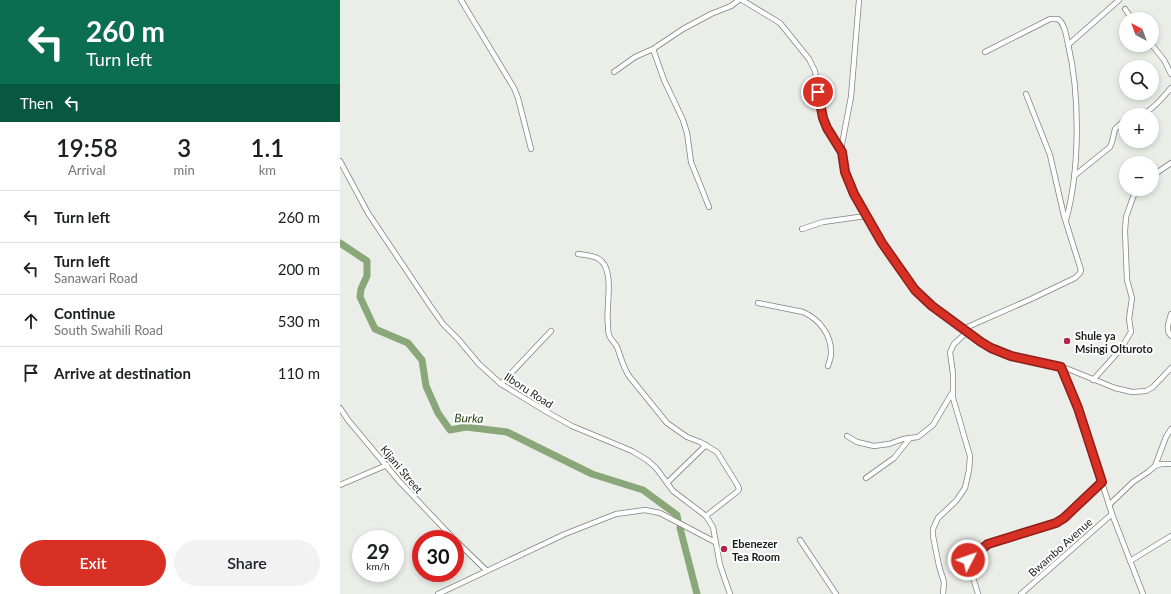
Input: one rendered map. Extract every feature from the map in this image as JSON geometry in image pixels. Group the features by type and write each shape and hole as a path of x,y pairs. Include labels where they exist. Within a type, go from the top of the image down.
{"street":[{"path":"461,0 514,88 531,149"},
{"path":"614,72 635,57 653,49 682,29 741,0 780,23 809,59 815,71 823,118 827,128 842,152"},
{"path":"859,0 851,97 842,159 848,181 866,216 882,243 915,290 932,306 965,331 997,351 1035,362 1061,367 1108,386 1128,392 1143,392 1153,387 1171,368"},
{"path":"1068,45 1119,0"},
{"path":"985,52 1039,24 1055,18 1060,20 1062,24 1074,75 1077,133 1072,199 1066,220"},
{"path":"653,49 664,80 683,120 687,133 691,162 709,206"},
{"path":"1158,52 1164,60 1171,74"},
{"path":"1150,108 1171,88"},
{"path":"943,594 944,582 939,566 933,529 938,518 956,501 965,488 970,463 969,450 953,398 951,350 965,331 1075,278 1081,270 1066,220 1050,155 1026,94"},
{"path":"1074,176 1110,147 1114,129 1119,125"},
{"name":"Ilboru Road","path":"340,161 368,213 439,318 470,355 501,384 531,403 566,423 643,457 656,468 677,495 706,516"},
{"path":"1159,171 1171,163"},
{"path":"1093,380 1120,350 1131,332 1129,319 1132,298 1127,280 1125,231 1126,217 1134,196"},
{"path":"802,229 823,222 866,216"},
{"path":"578,254 601,260 605,268 608,279 607,319 609,335 617,346 626,372 638,389 667,423 686,436 717,452 738,486 739,489 706,516 711,523 720,565 730,594"},
{"path":"758,303 803,312 819,322 826,331 830,344 831,354 828,366"},
{"path":"1171,314 1167,327 1171,336"},
{"path":"501,384 551,331"},
{"path":"1061,367 1078,408 1112,514 1143,594"},
{"path":"847,436 857,442 874,446 918,437 933,424 953,392"},
{"name":"Kijani Street","path":"340,408 387,465 445,530"},
{"path":"1109,505 1133,482 1154,466 1166,437 1171,429"},
{"path":"866,478 894,458 910,438"},
{"path":"667,483 706,445"},
{"path":"1154,466 1171,464"},
{"path":"340,485 387,465"},
{"path":"978,594 968,561 970,557 988,544 1056,523 1064,518 1102,482"},
{"path":"438,594 565,534 608,516 634,511 653,511 660,513 715,542"},
{"name":"Bwambo Avenue","path":"1020,594 1112,514"},
{"path":"1130,561 1171,536"},
{"path":"800,540 836,594"},
{"name":"Kijani Street","path":"464,549 486,570"}],"waterway":[{"name":"Burka","path":"340,243 367,261 367,276 361,289 360,297 375,329 408,343 422,360 426,386 438,413 450,430 466,427 507,432 592,474 643,490 677,515 678,521"},
{"path":"680,528 697,594"}],"place":[{"name":"Shule ya Msingi Olturoto","path":"1067,341"},
{"name":"Ebenezer Tea Room","path":"724,549"}],"route":[{"path":"818,92 823,118 827,128 842,152 845,172 854,194 882,243 910,283 932,306 986,345 1011,356 1061,367 1086,431 1102,482 1064,518 1056,523 988,544 968,560"}]}
